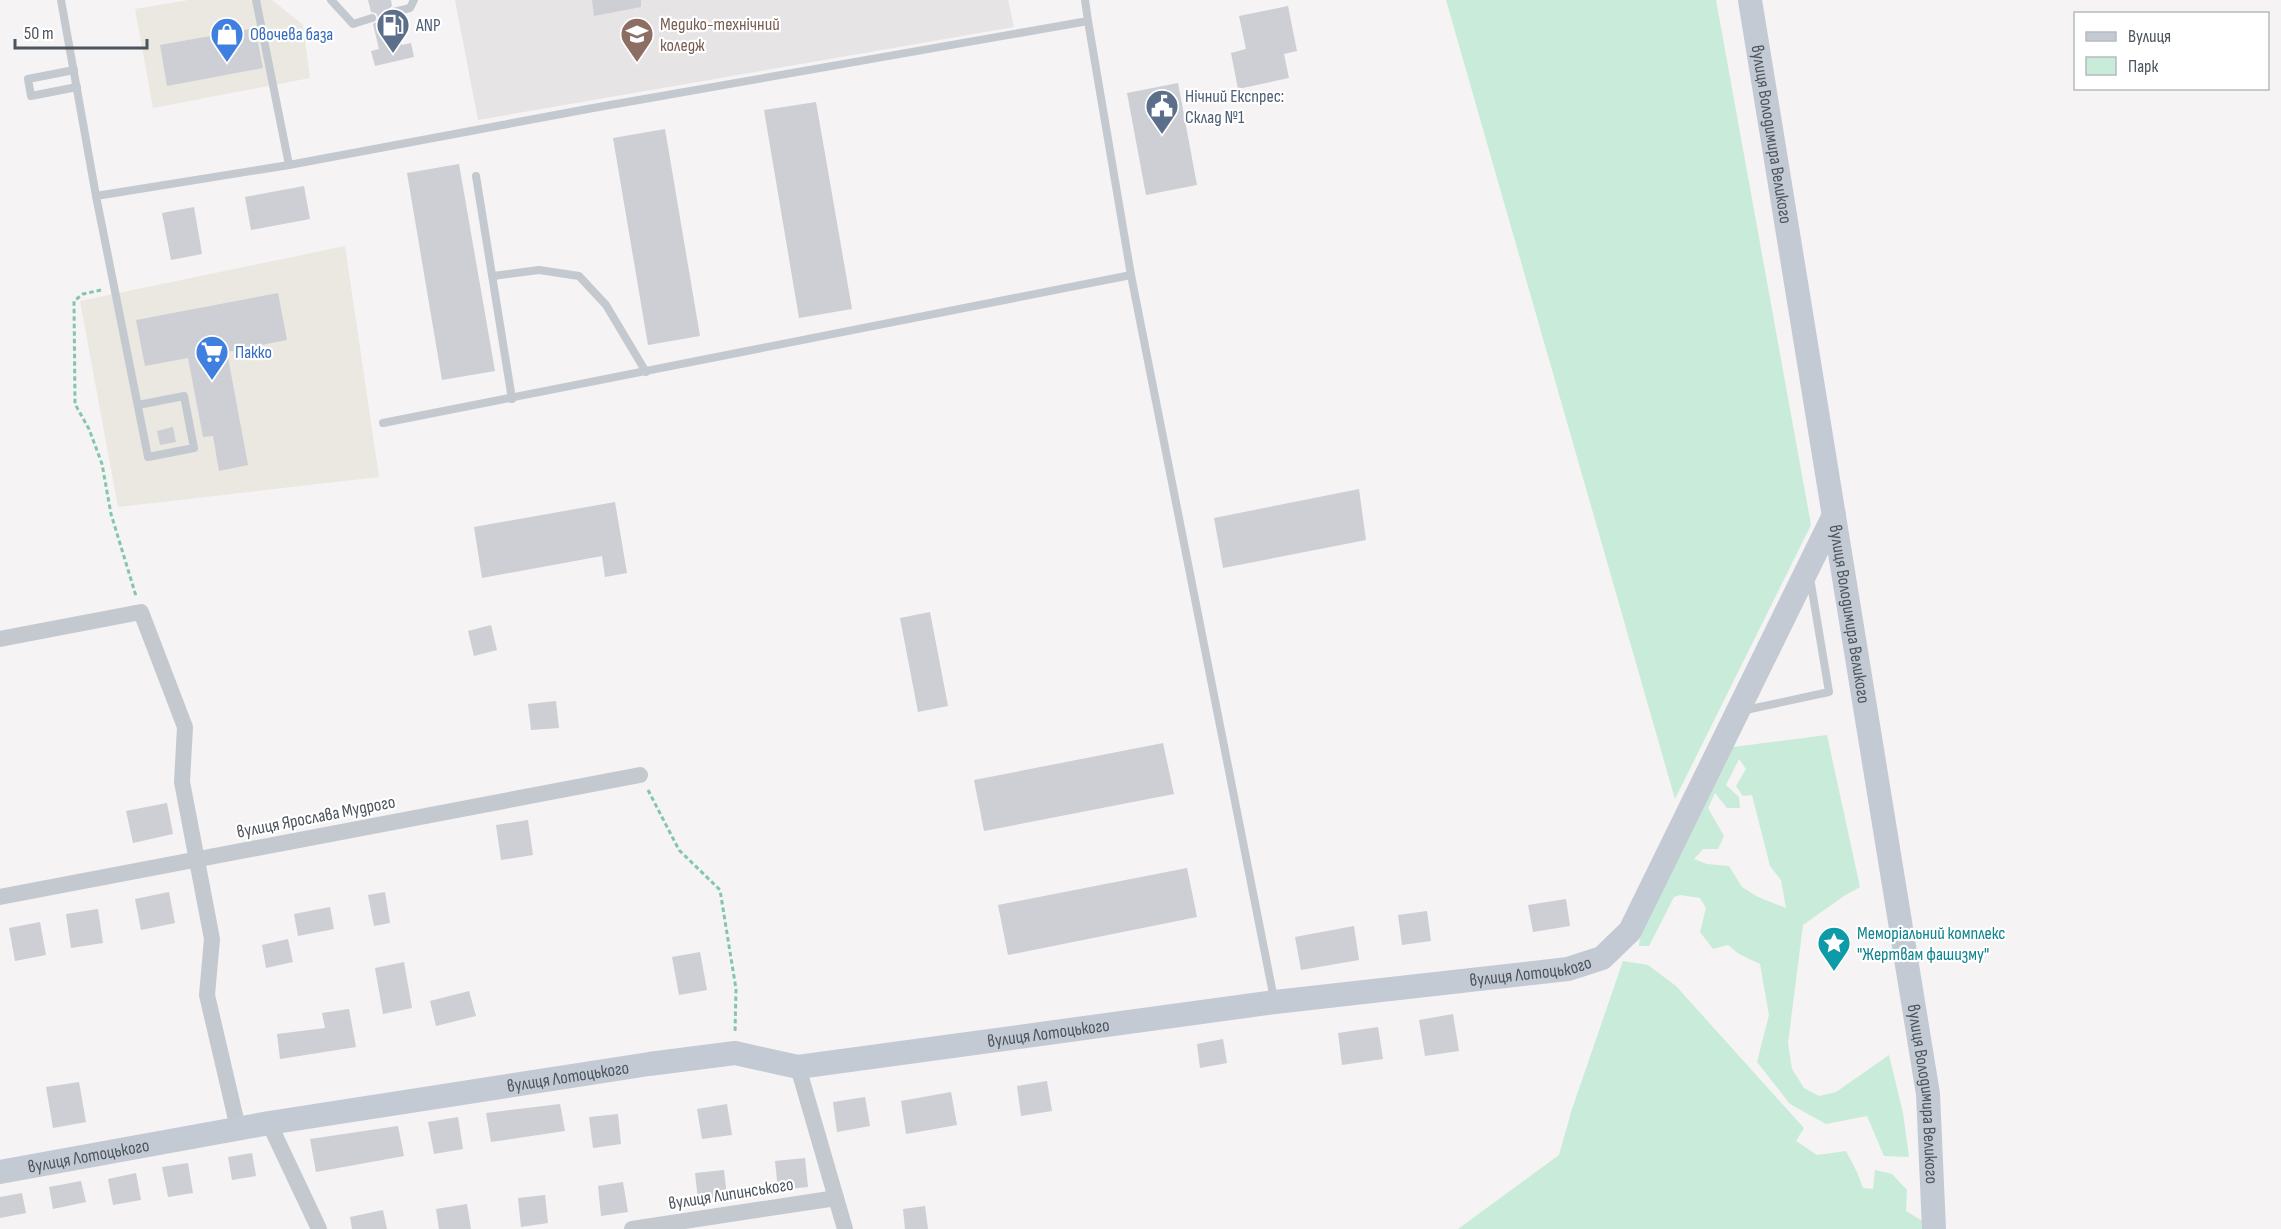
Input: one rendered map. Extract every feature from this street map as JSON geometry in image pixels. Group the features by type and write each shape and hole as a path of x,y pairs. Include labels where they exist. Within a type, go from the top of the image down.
{"street":[{"name":"вулиця Володимира Великого","path":"1750,0 1928,1094 1934,1229"},
{"name":"вулиця Лотоцького","path":"0,1172 238,1128 649,1064 735,1053 798,1067 1275,1002 1568,969 1602,958 1630,931 1834,515"},
{"path":"0,639 141,612 185,727 182,782 212,939 207,995 238,1128"},
{"name":"вулиця Ярослава Мудрого","path":"0,897 640,775"},
{"path":"798,1067 844,1229"},
{"path":"269,1123 319,1229"},
{"name":"вулиця Липинського","path":"632,1229 836,1198"}],"lane":[{"path":"62,0 96,196 148,457 194,448 184,396 138,405"},
{"path":"256,0 289,165"},
{"path":"331,0 353,24 372,18"},
{"path":"394,12 410,8 414,0"},
{"path":"1084,0 1131,275 1275,1002"},
{"path":"96,196 289,165 593,108 1088,21"},
{"path":"74,70 28,79 29,88 31,96 77,87"},
{"path":"476,176 512,399"},
{"path":"493,276 539,270 579,276 606,305 646,372"},
{"path":"383,423 1131,275"},
{"path":"1738,712 1829,692 1809,567"}],"path":[{"path":"114,288 83,294 74,302 75,404 89,429 102,464 111,514 141,612"},
{"path":"640,775 679,850 720,890 736,989 735,1053"}],"shaded area":[{"path":"189,0 272,0 303,25 310,78 153,108 135,9"},
{"name":"Медико-технічний коледж","path":"455,0 1008,0 1014,27 478,120"},
{"path":"345,246 379,477 118,507 80,301"}],"green space":[{"path":"1446,0 1716,0 1811,525 1675,799"},
{"path":"1827,735 1860,887 1803,925 1788,1043 1792,1069 1804,1088 1819,1096 1836,1092 1889,1055 1903,1113 1909,1157 1884,1156 1867,1116 1826,1124 1790,1104 1757,1062 1769,1015 1760,964 1739,954 1728,945 1713,949 1700,932 1706,908 1700,898 1680,895 1674,897 1649,946 1639,946 1641,927 1733,747","holes":["1739,759 1746,769 1736,786 1743,796 1752,795 1770,866 1781,880 1786,908 1758,897 1742,887 1729,866 1707,864 1694,859 1703,849 1718,849 1724,836 1708,808 1715,793 1727,808 1740,808 1739,797 1726,785"]},
{"path":"1623,961 1648,965 1676,986 1804,1128 1796,1141 1817,1155 1846,1151 1863,1188 1873,1189 1875,1170 1892,1174 1907,1190 1906,1211 1926,1223 1925,1229 1458,1229 1559,1155 1572,1109"}],"building":[{"path":"368,0 391,0 392,6 388,14 395,18 402,45 411,43 414,57 375,66 371,51 379,49 373,24 377,22 378,17 376,13 371,12"},
{"path":"592,0 641,0 641,7 594,16"},
{"path":"1288,6 1297,51 1284,54 1289,78 1238,89 1231,53 1246,49 1239,16"},
{"path":"255,28 263,68 167,86 160,45"},
{"path":"1178,83 1197,185 1146,195 1127,93"},
{"path":"816,102 852,309 799,318 764,110"},
{"path":"665,129 700,336 648,345 613,138"},
{"path":"459,164 495,371 442,380 407,173"},
{"path":"304,186 310,219 251,230 245,197"},
{"path":"194,207 202,254 171,260 162,213"},
{"name":"Пакко","path":"278,293 287,340 227,352 248,465 219,471 213,436 203,437 188,358 145,366 136,320"},
{"path":"173,427 176,442 160,445 157,431"},
{"path":"1359,489 1366,540 1223,568 1214,518"},
{"path":"615,502 627,573 605,577 602,556 482,578 474,527"},
{"path":"930,612 948,706 918,712 900,618"},
{"path":"491,625 497,650 474,656 468,631"},
{"path":"556,701 559,728 531,730 528,704"},
{"path":"1163,743 1174,794 984,831 974,780"},
{"path":"167,803 173,834 133,843 126,811"},
{"path":"528,820 533,855 501,860 496,825"},
{"path":"1187,868 1197,917 1008,955 998,905"},
{"path":"169,892 175,923 141,930 135,899"},
{"path":"385,892 390,923 374,926 368,895"},
{"path":"1566,899 1570,926 1533,932 1528,905"},
{"path":"330,907 334,929 298,936 294,914"},
{"path":"98,909 103,943 71,948 66,914"},
{"path":"1427,911 1431,941 1402,945 1398,915"},
{"path":"40,922 46,955 15,961 9,928"},
{"path":"1354,926 1359,960 1301,970 1295,937"},
{"path":"288,939 293,962 266,968 262,945"},
{"path":"700,952 707,990 679,995 672,957"},
{"path":"404,962 412,1008 383,1014 375,968"},
{"path":"469,991 476,1016 436,1026 430,1001"},
{"path":"349,1009 356,1047 280,1059 277,1034 325,1028 322,1013"},
{"path":"1453,1014 1459,1051 1425,1056 1419,1020"},
{"path":"1378,1027 1383,1059 1342,1065 1338,1033"},
{"path":"1223,1039 1227,1063 1200,1068 1197,1044"},
{"path":"1047,1081 1052,1111 1021,1116 1017,1086"},
{"path":"79,1082 86,1122 53,1128 46,1087"},
{"path":"951,1092 957,1125 906,1134 901,1101"},
{"path":"865,1097 870,1126 837,1132 833,1102"},
{"path":"560,1104 565,1131 491,1142 486,1113"},
{"path":"727,1104 732,1135 702,1139 697,1109"},
{"path":"618,1114 621,1144 593,1148 589,1117"},
{"path":"458,1117 463,1149 434,1154 428,1122"},
{"path":"398,1126 404,1156 316,1172 310,1139"},
{"path":"252,1153 256,1176 232,1180 228,1157"},
{"path":"805,1158 808,1187 778,1190 775,1161"},
{"path":"188,1163 193,1193 168,1197 162,1167"},
{"path":"724,1170 727,1196 698,1200 695,1173"},
{"path":"136,1173 141,1200 113,1205 108,1179"},
{"path":"81,1181 86,1202 53,1209 49,1187"},
{"path":"623,1182 628,1212 601,1216 598,1186"},
{"path":"22,1193 26,1213 0,1218 0,1197"},
{"path":"545,1195 548,1223 521,1227 518,1198"},
{"path":"467,1204 471,1229 439,1229 436,1209"},
{"path":"925,1206 928,1229 905,1229 903,1209"},
{"path":"383,1210 387,1229 352,1229 350,1217"}],"place":[{"name":"ANP","path":"393,54"},
{"name":"Овочева база","path":"227,63"},
{"name":"Медико-технічний коледж","path":"637,63"},
{"name":"Нічний Експрес: Склад №1","path":"1162,135"},
{"name":"Пакко","path":"212,381"},
{"name":"Меморіальний комплекс \"Жертвам фашизму\"","path":"1834,972"}]}
